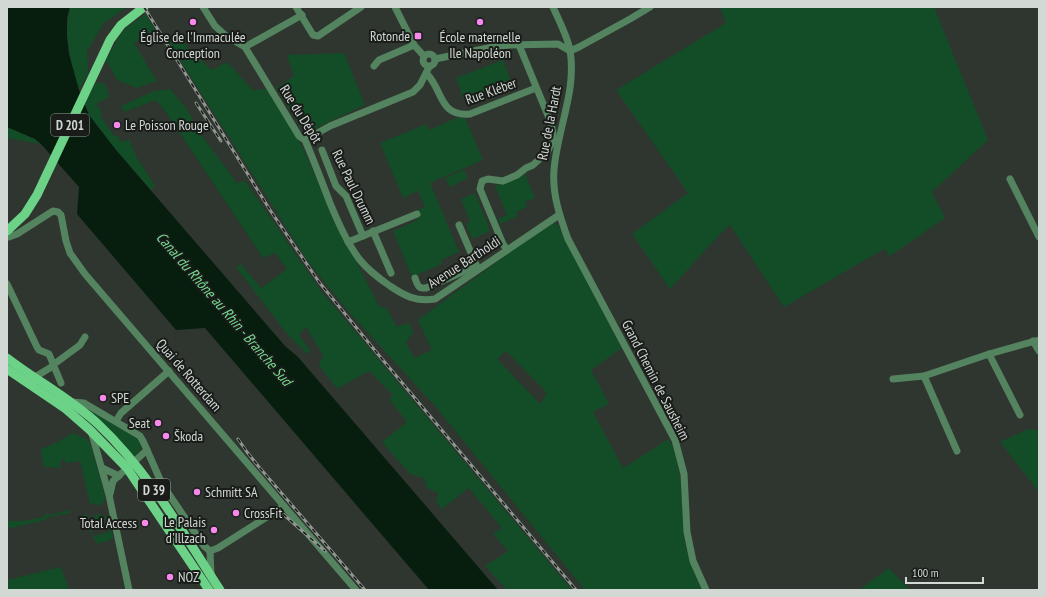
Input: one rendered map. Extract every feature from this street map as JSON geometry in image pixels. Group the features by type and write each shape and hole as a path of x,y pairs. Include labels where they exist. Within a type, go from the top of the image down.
{"main road":[{"name":"D 201","path":"7,231 20,220 30,207 110,40 121,25 144,7"},
{"name":"D 39","path":"7,358 72,402 98,424 130,465 209,590"},
{"name":"D 39","path":"7,369 66,409 130,465 153,489 220,590"}],"street":[{"path":"203,7 215,26 225,35 245,47 302,15"},
{"path":"296,7 313,35 318,36 361,7"},
{"path":"345,7 350,14"},
{"path":"395,7 414,45 424,56"},
{"name":"Rue de la Hardt","path":"554,7 570,51 570,86 554,170 555,195 559,215"},
{"path":"435,59 493,47 519,45 558,44 570,51 624,23 650,7"},
{"path":"558,44 565,36"},
{"path":"374,66 379,60 414,45"},
{"path":"507,250 503,244 480,189 480,185 482,181 488,179 502,181 517,175 533,165 549,149 553,138 551,123 519,45"},
{"name":"Rue du Dépôt","path":"245,47 298,136 305,140 348,242"},
{"path":"305,140 330,126 413,92 420,85 428,70 434,65 435,59 431,54 424,56"},
{"path":"424,56 423,63 428,70"},
{"name":"Rue Kléber","path":"428,70 446,107 462,115 475,112 536,88"},
{"name":"Rue Paul Drumm","path":"322,150 336,186 346,196 363,236"},
{"path":"1010,179 1039,237"},
{"name":"Quai de Rotterdam","path":"7,236 9,237 17,234 53,211 58,212 61,215 67,246 75,261 166,373 356,590"},
{"path":"348,242 417,214"},
{"name":"Avenue Bartholdi","path":"348,242 361,261 384,281 400,293 424,301 435,298 446,292 477,268 559,215"},
{"name":"Grand Chemin de Sausheim","path":"559,215 568,239 675,440 684,474 687,532 693,562 706,590"},
{"path":"415,278 419,287 422,289 477,268 459,225"},
{"path":"373,231 391,274"},
{"path":"442,282 446,292"},
{"path":"7,284 37,347 39,350 49,354 61,383"},
{"path":"35,377 77,347 85,337"},
{"path":"893,379 924,376 1036,340 1039,351"},
{"path":"989,354 1020,415"},
{"path":"116,420 121,413 166,373"},
{"path":"924,376 957,451"},
{"path":"72,402 84,403 116,420 140,436 148,450 162,484 204,546 210,551"},
{"path":"90,430 96,444 109,495 116,543 129,590"},
{"path":"109,495 112,483 148,450"},
{"path":"102,468 119,476"},
{"path":"210,551 218,548 284,506"},
{"path":"210,551 210,575"}],"green space":[{"path":"70,7 127,7 104,23 87,51 88,73 79,90 69,49 67,29"},
{"path":"720,7 934,7 988,140 932,192 945,218 890,256 884,249 784,307 730,225 670,289 632,234 688,193 616,90 726,23"},
{"path":"146,14 155,30 134,43 157,81 137,88 117,80 106,60 120,35 127,27"},
{"path":"177,35 194,54 212,70 227,62 253,90 266,89 302,146 332,215 379,306 387,309 397,327 409,323 413,332 406,343 414,358 432,350 418,320 551,222 558,225 622,348 591,370 609,404 593,412 623,468 669,439 674,451 680,475 685,544 702,590 585,590 435,406 348,311 307,260 168,41","holes":["506,351 547,393 540,404 497,359"]},
{"path":"344,53 365,105 311,131 302,129 276,88 294,76 287,55"},
{"path":"503,60 511,81 464,100 456,78"},
{"path":"99,82 106,85 109,97 96,104 102,112 100,115 114,136 118,136 121,142 129,139 136,156 155,186 151,190 116,150 89,115 85,105 92,89"},
{"path":"170,89 186,108 200,133 237,183 245,181 321,291 572,590 507,590 485,566 508,551 493,534 502,528 469,488 442,509 436,502 438,493 427,488 424,478 410,474 382,442 407,422 389,399 393,395 369,371 337,389 319,365 323,355 306,327 299,335 310,350 307,354 287,334 236,267 241,264 261,288 287,269 275,253 263,258 163,108 156,100 124,112 121,106 154,91"},
{"path":"456,118 465,118 483,160 430,183 459,252 441,260 442,264 412,277 393,231 418,220 415,211 425,207 418,191 403,198 380,143 426,124 429,130"},
{"path":"7,127 35,139 41,144 7,138"},
{"path":"464,170 468,178 450,187 445,178"},
{"path":"525,174 535,198 525,202 527,207 516,212 518,216 500,224 498,219 507,215 495,186"},
{"path":"475,193 490,231 472,239 466,224 470,222 461,199"},
{"path":"86,408 137,437 141,448 135,457"},
{"path":"1029,429 1039,430 1039,492 1000,442"},
{"path":"73,433 87,439 92,448 105,497 105,500 99,506 94,503 92,505 90,504 80,461 66,463 64,459 61,460 61,468 44,467 41,449 54,444"},
{"path":"68,510 71,513 48,517 45,520 7,529 7,521 25,521 44,517 48,513 51,515"},
{"path":"96,513 97,515 101,514 101,516 109,517 113,539 97,544 84,520 80,518 88,514 93,536 109,532 107,519 98,522 98,525 96,524 94,517"},
{"path":"61,567 69,590 7,590 7,580"},
{"path":"889,568 910,590 859,590"}],"water":[{"name":"Canal du Rhône au Rhin - Branche Sud","path":"7,7 70,7 67,18 69,54 79,90 89,115 116,150 285,346 298,357 498,590 429,590 205,328 176,330 77,214 79,187 35,139 7,127"}],"railway":[{"path":"144,7 270,210 319,282 576,590"},
{"path":"196,103 221,141"},
{"path":"238,439 259,467 365,590"},
{"path":"283,514 325,551"}],"place":[{"name":"Église de l'Immaculée Conception","path":"193,22"},
{"name":"École maternelle Ile Napoléon","path":"480,22"},
{"name":"Rotonde","path":"418,36"},
{"name":"Le Poisson Rouge","path":"117,125"},
{"name":"SPE","path":"103,398"},
{"name":"Seat","path":"158,423"},
{"name":"Škoda","path":"166,436"},
{"name":"Schmitt SA","path":"197,492"},
{"name":"CrossFit","path":"236,513"},
{"name":"Total Access","path":"145,523"},
{"name":"Le Palais d'Illzach","path":"214,530"},
{"name":"NOZ","path":"170,577"}]}
